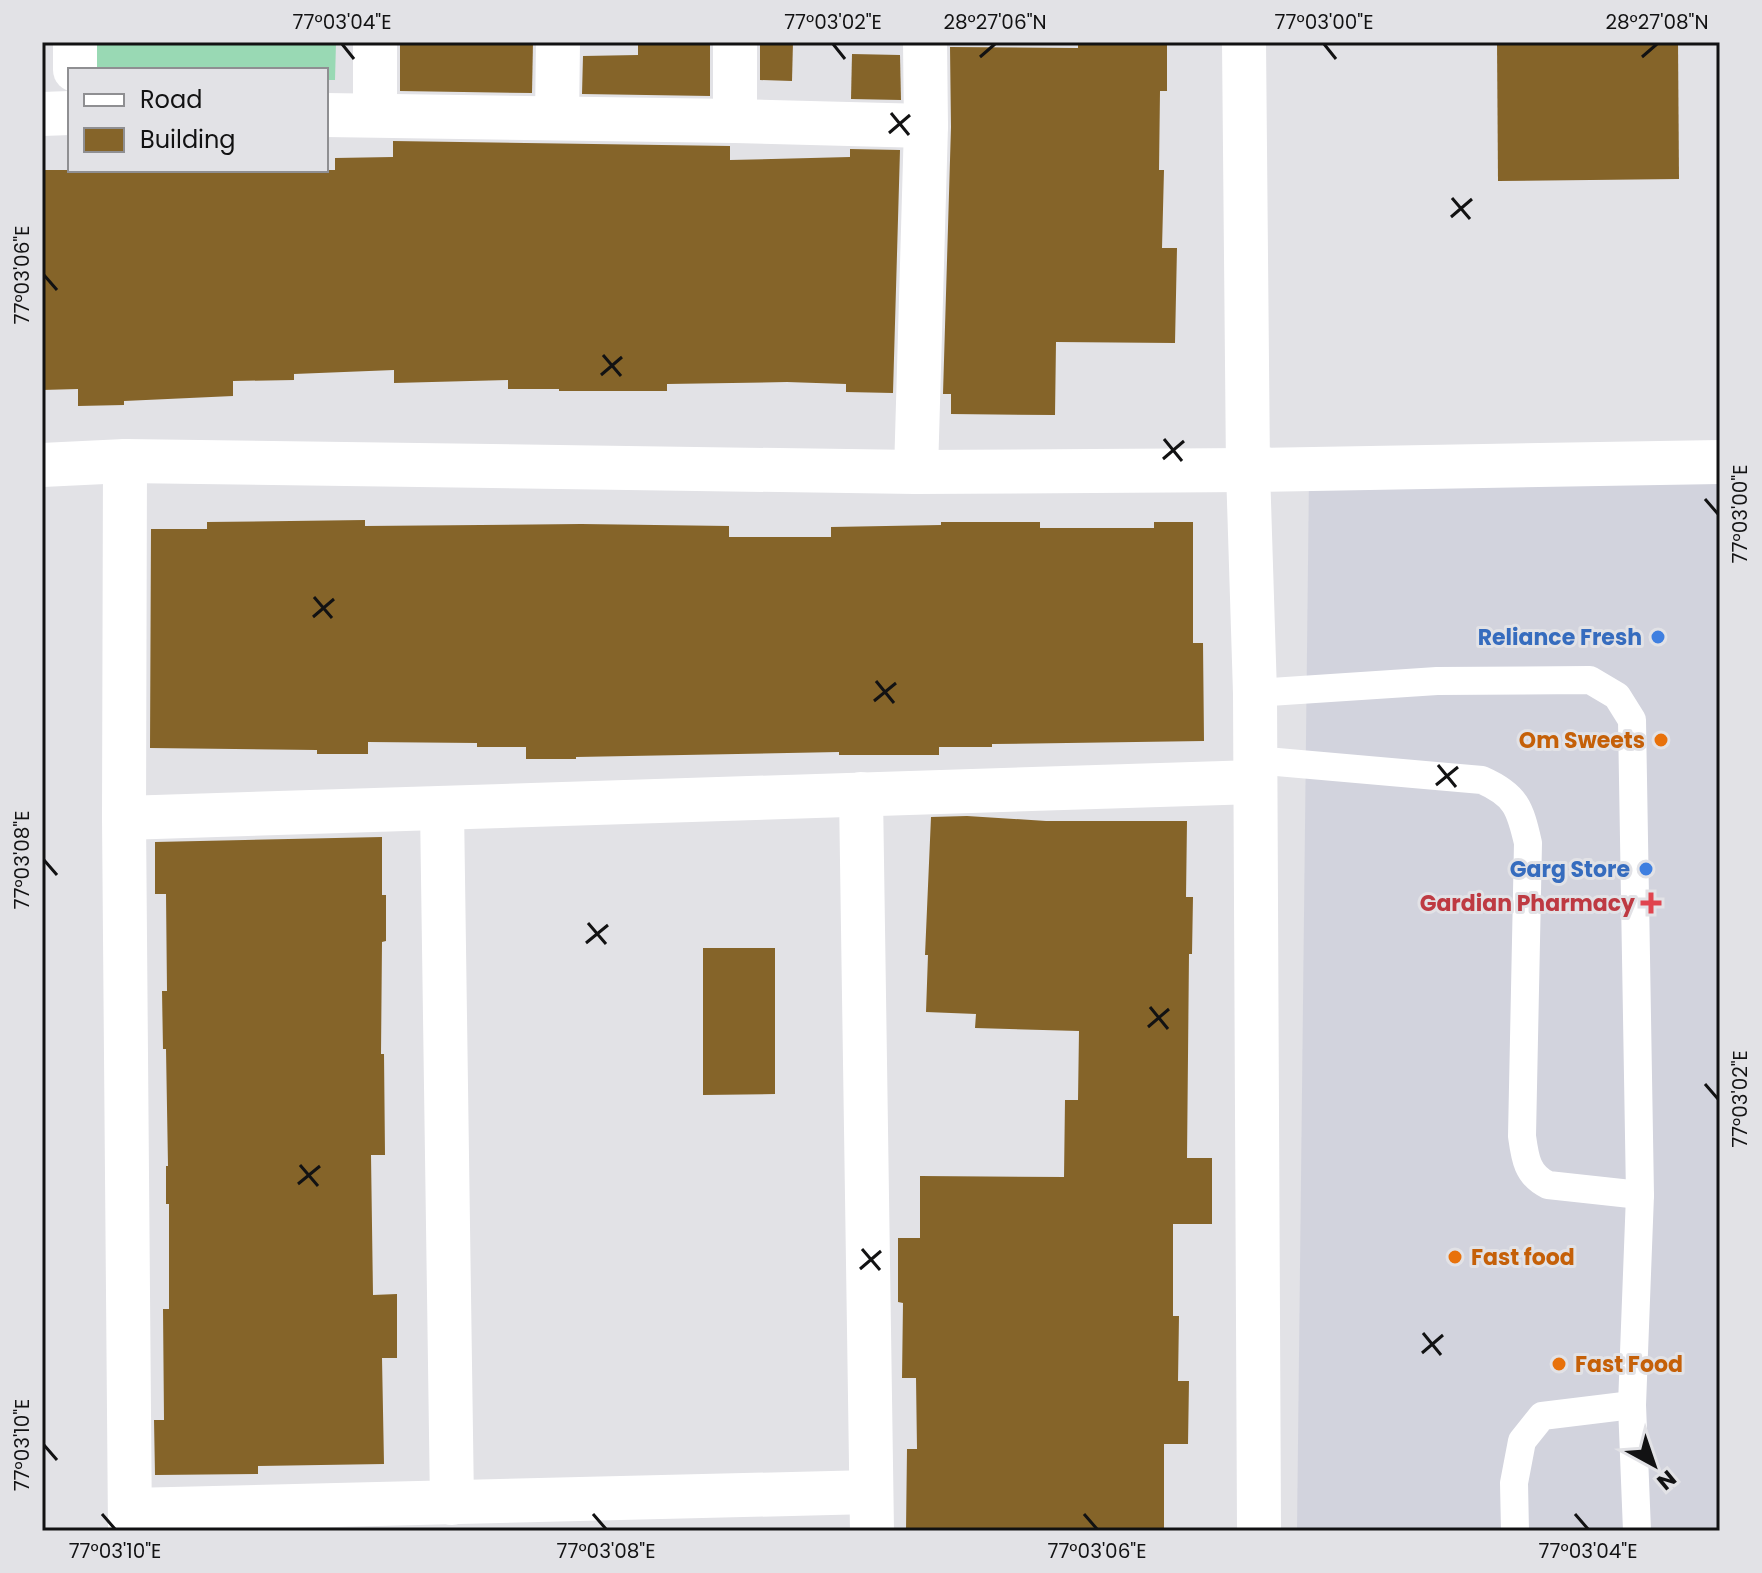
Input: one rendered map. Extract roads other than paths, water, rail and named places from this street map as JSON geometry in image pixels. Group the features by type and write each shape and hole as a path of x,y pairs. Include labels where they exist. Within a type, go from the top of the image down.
{"street":[{"path":"75,42 75,68"},
{"path":"375,42 375,115"},
{"path":"557,118 558,42"},
{"path":"735,42 735,121"},
{"path":"916,472 926,126 925,42"},
{"path":"1244,42 1248,470 1255,693 1259,1531"},
{"path":"42,114 68,113"},
{"path":"328,115 926,126"},
{"path":"42,465 125,461 916,472 1720,462"},
{"path":"125,461 124,818 130,1521 452,1503 872,1512 861,794"},
{"path":"124,818 861,794 1255,771"},
{"path":"442,808 452,1503"}],"lane":[{"path":"1255,693 1437,681 1590,680 1617,696 1632,720 1640,1195 1632,1405 1637,1531"},
{"path":"1255,771 1482,780 1504,790 1521,811 1528,843 1522,1136 1529,1169 1536,1180 1548,1185 1640,1195"},
{"path":"1515,1531 1514,1483 1522,1441 1542,1416 1632,1405"}],"place":[{"name":"Reliance Fresh","path":"1658,637"},
{"name":"Om Sweets","path":"1661,740"},
{"name":"Garg Store","path":"1646,869"},
{"name":"Gardian Pharmacy","path":"1651,903"},
{"name":"Fast food","path":"1455,1257"},
{"name":"Fast Food","path":"1559,1364"}]}
